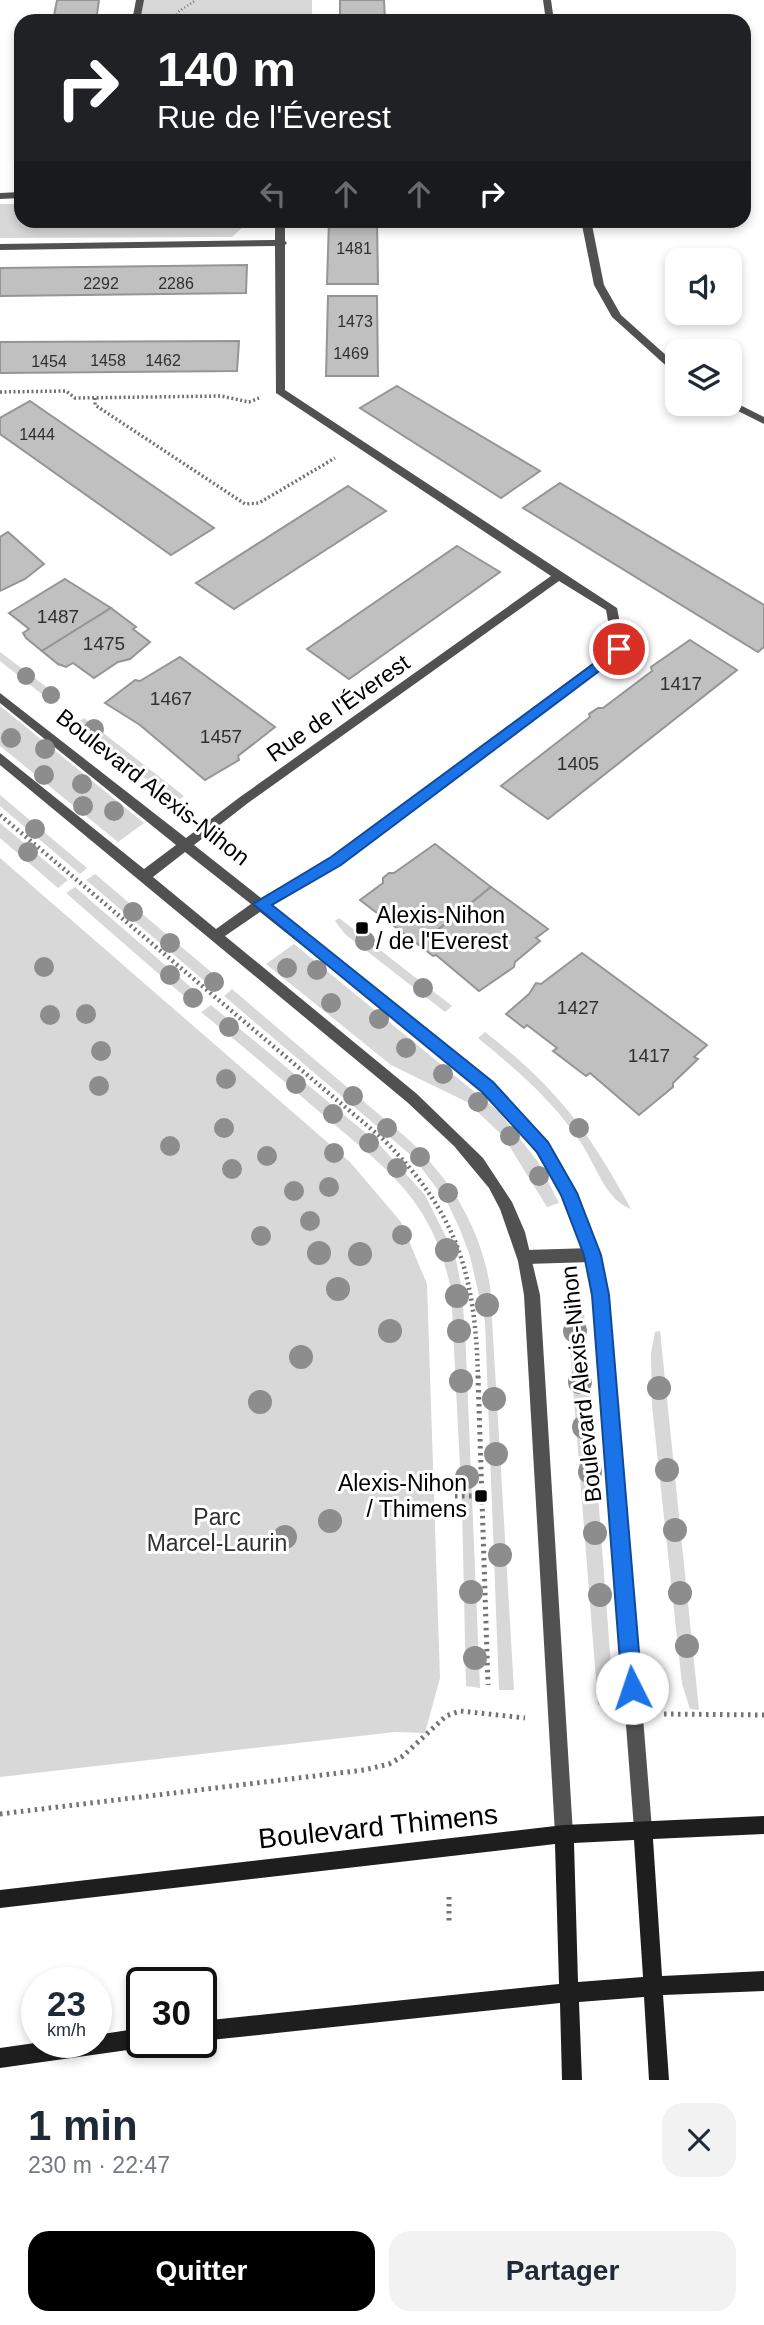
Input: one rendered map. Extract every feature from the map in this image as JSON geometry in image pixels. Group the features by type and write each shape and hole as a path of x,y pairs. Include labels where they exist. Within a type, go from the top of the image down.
{"street":[{"path":"216,936 261,904 336,861 619,649 611,608 356,444 280,391 281,228"},
{"path":"588,228 599,285 617,317 665,359"},
{"path":"0,247 282,243"},
{"path":"742,409 764,421"},
{"name":"Rue de l'Éverest","path":"144,877 244,800 559,576"},
{"name":"Boulevard Alexis-Nihon","path":"0,696 476,1076 522,1121 558,1172 579,1214 593,1255 603,1322 643,1829 659,2080"},
{"name":"Boulevard Alexis-Nihon","path":"0,758 412,1098 465,1147 487,1171 504,1197 526,1257 532,1295 564,1834 572,2080"},
{"path":"526,1257 593,1255"},
{"name":"Boulevard Thimens","path":"0,1899 564,1834 764,1825"},
{"path":"217,2029 652,1984 764,1980"},
{"path":"0,2058 126,2040"}],"path":[{"path":"177,14 196,0"},
{"path":"0,392 66,391 75,398 221,396 249,402 280,391"},
{"path":"95,398 95,405 245,504 259,503 356,444"},
{"path":"0,815 404,1158 437,1203 454,1232 466,1264 474,1306 488,1685"},
{"path":"455,1496 481,1496"},
{"path":"0,1814 364,1770 389,1764 403,1756 446,1716 460,1711 508,1717"},
{"path":"691,1713 764,1715"},
{"path":"449,1897 449,1922"}],"green space":[{"path":"140,0 312,0 312,14 137,14"},
{"path":"0,204 14,204 14,228 242,228 232,237 0,238"},
{"path":"0,652 61,698 53,703 0,661"},
{"path":"0,706 144,823 118,842 0,746"},
{"path":"84,718 184,796 180,799 166,792 140,774 78,722"},
{"path":"0,795 87,868 80,874 0,806"},
{"path":"0,823 68,880 58,888 0,838"},
{"name":"Parc Marcel-Laurin","path":"0,858 350,1162 401,1222 427,1284 440,1678 425,1733 395,1732 0,1777"},
{"path":"95,874 223,982 214,989 86,880"},
{"path":"75,887 201,996 192,1003 66,893"},
{"path":"339,918 452,1006 445,1012 345,934 335,921"},
{"path":"294,944 499,1112 538,1162 559,1203 547,1207 503,1136 467,1102 391,1065 266,964"},
{"path":"232,989 409,1140 451,1189 479,1244 490,1286 514,1690 499,1690 485,1322 470,1256 459,1227 447,1202 413,1157 224,996"},
{"path":"211,1005 378,1143 425,1195 455,1255 465,1330 480,1688 466,1686 462,1506 451,1290 433,1233 420,1210 388,1171 201,1012"},
{"path":"485,1032 532,1072 569,1112 600,1156 631,1209 622,1205 609,1191 561,1115 521,1075 478,1038"},
{"path":"580,1284 614,1705 598,1705 565,1286"},
{"path":"660,1331 699,1710 690,1709 682,1684 652,1406 651,1353 655,1332"}],"building":[{"path":"57,0 99,0 97,14 54,14"},
{"path":"340,0 384,0 385,14 340,14"},
{"path":"329,228 377,228 378,284 327,284"},
{"path":"247,265 246,293 0,296 0,268"},
{"path":"328,296 377,296 378,376 326,376"},
{"path":"239,341 237,371 0,373 0,342"},
{"path":"397,386 540,471 501,498 360,408"},
{"path":"30,401 214,528 171,555 0,434 0,418"},
{"path":"560,483 764,605 764,647 758,652 523,508"},
{"path":"348,486 386,511 234,609 196,583"},
{"path":"8,532 44,564 25,579 0,591 0,537"},
{"path":"457,546 500,572 349,679 307,649"},
{"path":"65,579 111,608 42,651 23,633 29,629 9,613"},
{"path":"111,608 136,627 133,629 150,642 130,659 118,662 94,678 73,663 66,667 58,664 42,651"},
{"path":"690,640 737,670 548,819 501,786 590,717 589,714 603,708 652,671 651,667"},
{"path":"180,657 275,727 238,756 239,760 205,780 140,725 105,703 135,680 140,681"},
{"path":"435,844 491,887 419,945 360,900 383,883 383,878 389,873 394,873"},
{"path":"491,887 548,929 536,938 540,941 515,962 514,967 479,991 436,955 433,956 419,945"},
{"path":"582,953 707,1045 694,1057 698,1059 673,1083 673,1087 639,1115 590,1073 586,1076 553,1051 557,1048 527,1025 524,1028 506,1014 529,994 536,983 541,984"}],"place":[{"name":"Alexis-Nihon / de l'Everest","path":"362,928"},
{"name":"Alexis-Nihon / Thimens","path":"481,1496"}],"route":[{"path":"619,649 336,861 261,904 488,1087 522,1121 542,1147 579,1214 593,1255 600,1295 632,1688"}]}
